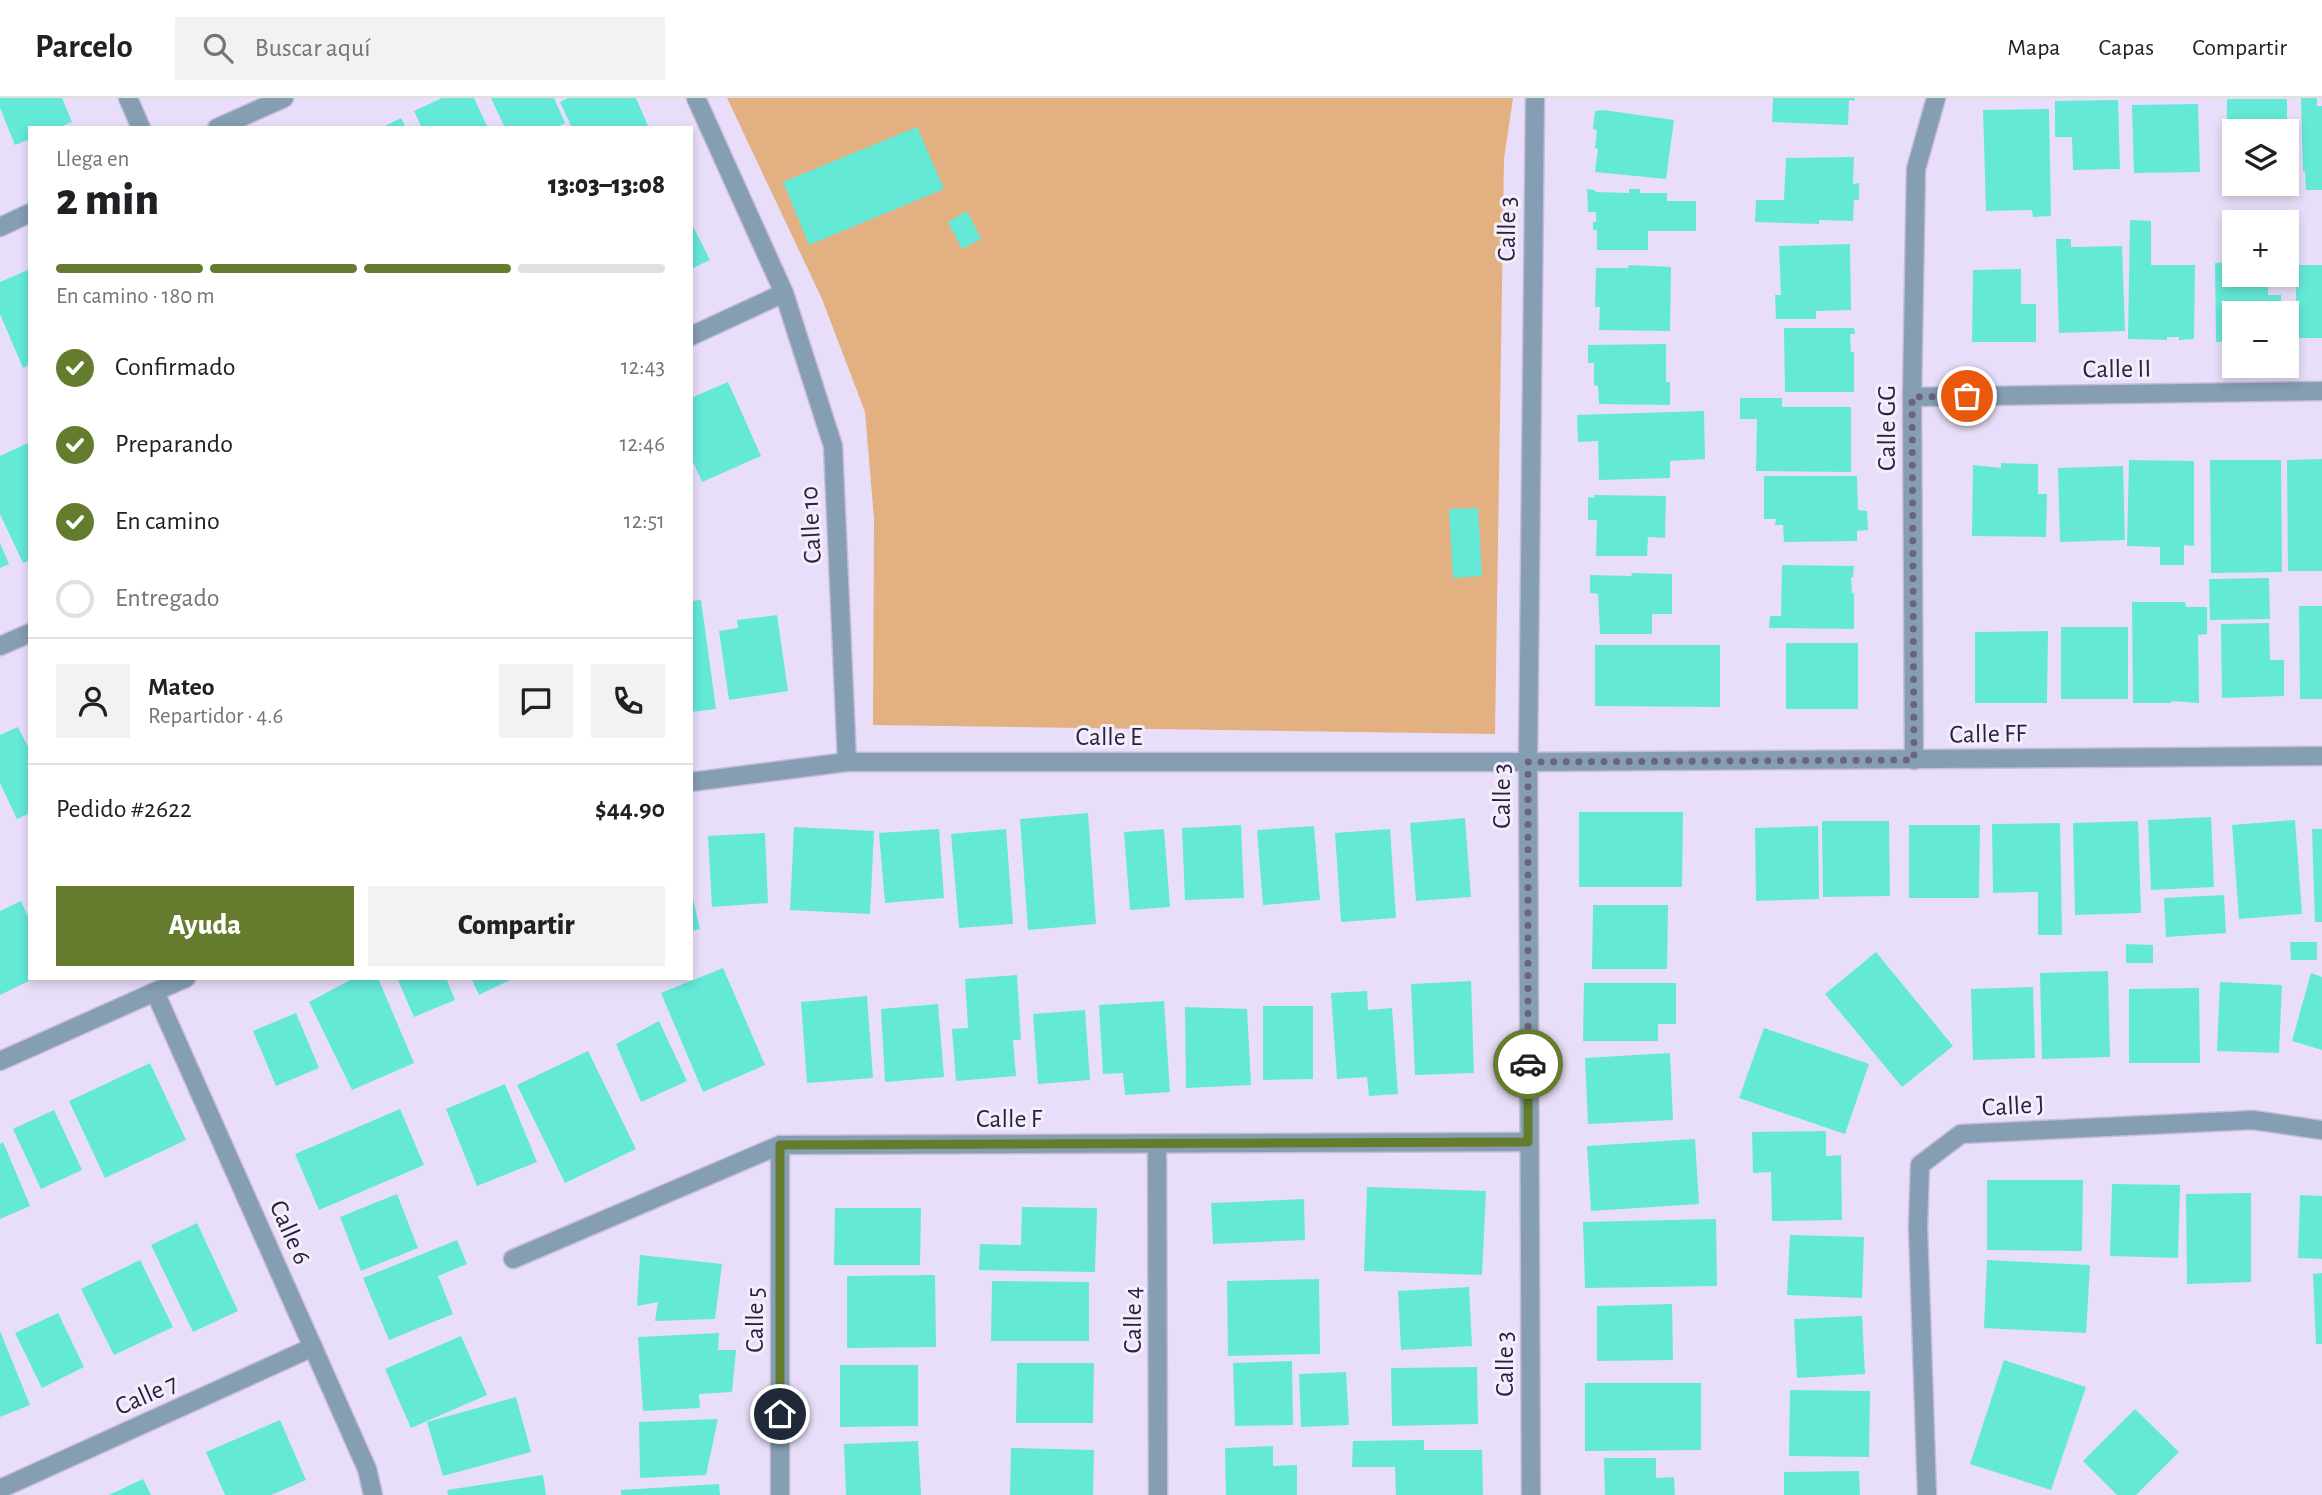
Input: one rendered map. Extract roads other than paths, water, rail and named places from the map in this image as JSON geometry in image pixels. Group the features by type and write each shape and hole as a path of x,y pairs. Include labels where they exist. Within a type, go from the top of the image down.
{"street":[{"path":"128,98 140,126"},
{"path":"221,126 284,98"},
{"name":"Calle 10","path":"696,98 784,293 833,446 846,762"},
{"name":"Calle 3","path":"1531,1495 1528,762 1535,98"},
{"name":"Calle GG","path":"1914,760 1912,397 1916,170 1936,98"},
{"path":"0,227 28,215"},
{"path":"693,334 784,293"},
{"name":"Calle II","path":"1912,397 2322,391"},
{"path":"0,646 28,634"},
{"name":"Calle FF","path":"1528,762 2322,756"},
{"name":"Calle E","path":"693,782 846,762 1528,762"},
{"path":"0,1061 182,980"},
{"name":"Calle 6","path":"155,992 367,1469 373,1495"},
{"name":"Calle J","path":"1927,1495 1918,1227 1920,1165 1961,1134 2253,1120 2322,1130"},
{"name":"Calle F","path":"513,1259 780,1145 1528,1142"},
{"name":"Calle 4","path":"1157,1144 1158,1495"},
{"name":"Calle 5","path":"780,1145 780,1495"},
{"name":"Calle 7","path":"0,1489 313,1348"}]}
